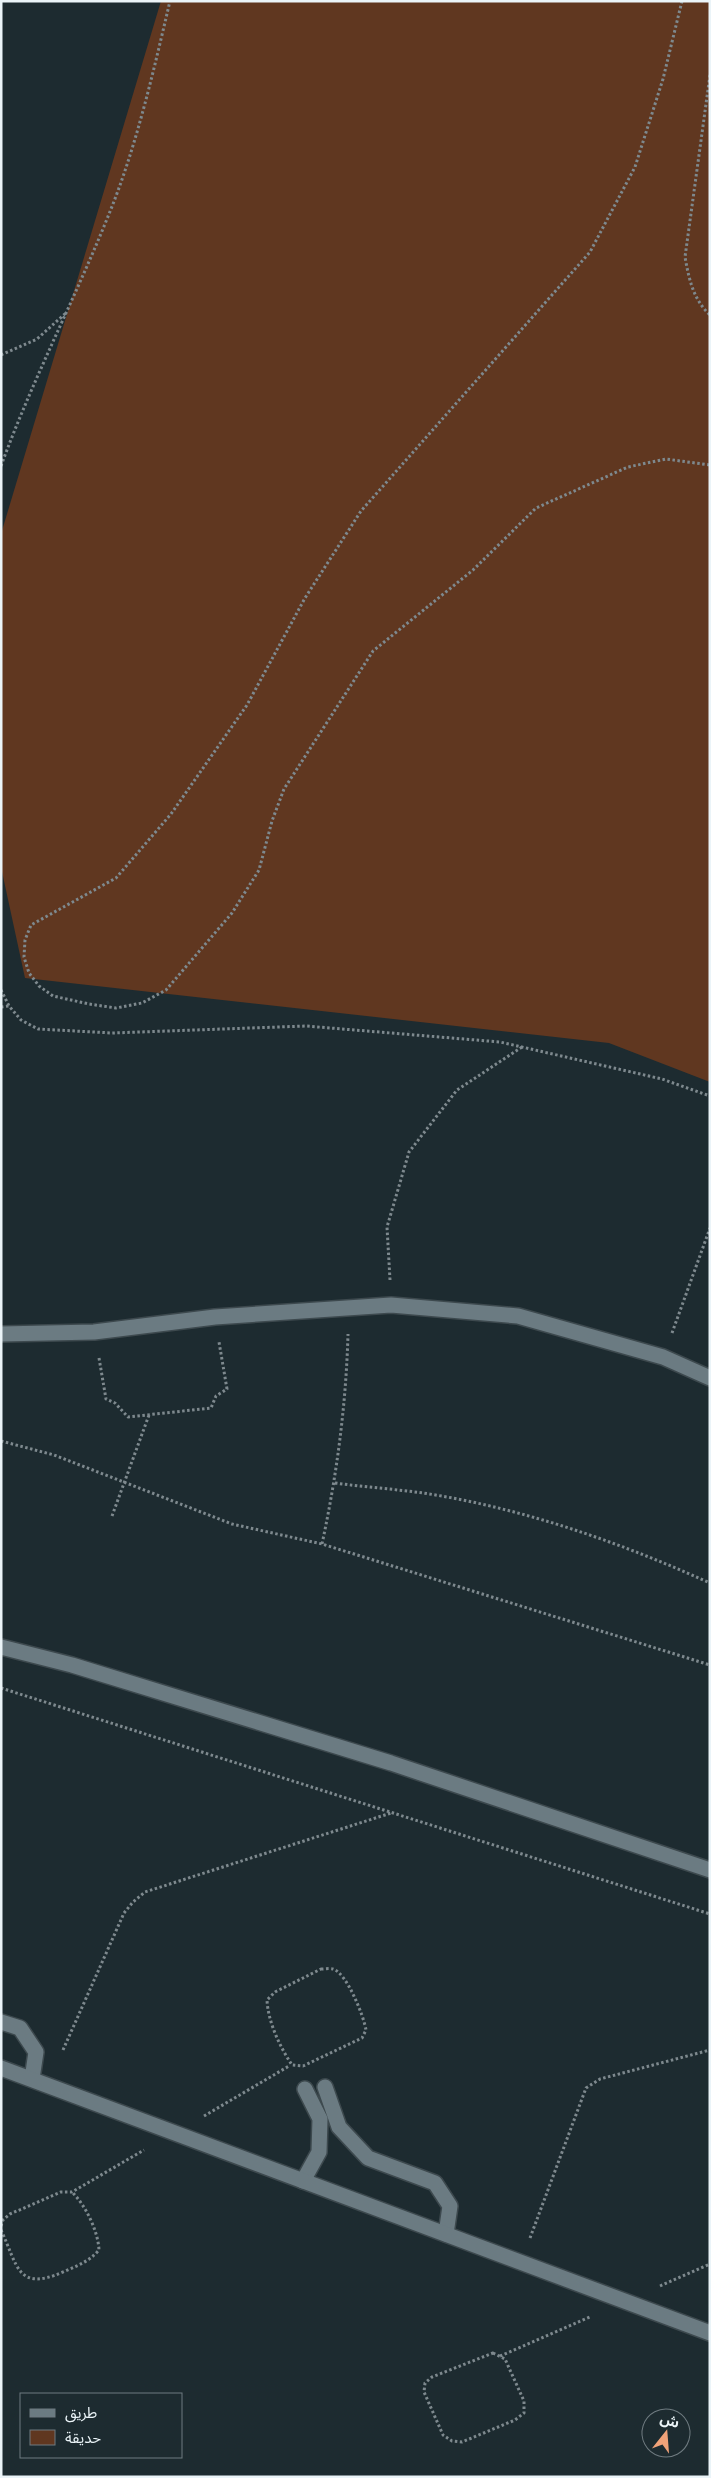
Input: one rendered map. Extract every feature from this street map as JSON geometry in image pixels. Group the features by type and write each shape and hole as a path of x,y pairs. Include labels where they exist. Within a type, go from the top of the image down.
{"street":[{"path":"1,1334 94,1332 215,1317 391,1305 518,1316 663,1357 710,1378"},
{"path":"1,1647 72,1665 391,1763 710,1870"},
{"path":"1,2022 20,2028 36,2052 32,2079"},
{"path":"1,2068 710,2333"},
{"path":"325,2086 339,2127 368,2158 435,2183 450,2206 446,2234"},
{"path":"303,2181 319,2152 320,2119 305,2089"}],"path":[{"path":"1,466 24,403 68,311 112,206 149,91 170,1"},
{"path":"682,1 663,78 635,167 590,252 362,511 305,598 247,705 171,814 116,878 31,925 25,940 24,957 29,973 39,986 52,996 116,1008 142,1003 166,990 232,913 254,877 258,870 272,821 284,789 373,651 473,570 536,508 628,466 666,459 710,465"},
{"path":"710,75 685,257 690,284 703,309 710,315"},
{"path":"1,355 37,339 68,311"},
{"path":"1,990 8,1006 21,1020 38,1029 112,1033 306,1026 500,1042 662,1079 710,1096"},
{"path":"1,1007 8,1006"},
{"path":"391,1305 386,1227 409,1152 456,1090 522,1047"},
{"path":"663,1357 710,1228"},
{"path":"322,1544 335,1483 347,1387 349,1307"},
{"path":"94,1332 106,1399 119,1406 128,1418 211,1408 216,1396 227,1389 215,1317"},
{"path":"112,1516 149,1415"},
{"path":"1,1441 54,1455 232,1524 322,1544 710,1666"},
{"path":"335,1483 423,1493 510,1511 595,1536 710,1583"},
{"path":"1,1688 710,1914"},
{"path":"47,2085 124,1913 145,1892 391,1813"},
{"path":"322,1969 335,1969 344,1978 364,2020 366,2030 362,2038 303,2066 292,2065 284,2054 267,2012 267,2000 275,1992 322,1969"},
{"path":"521,2262 586,2088 600,2078 710,2050"},
{"path":"61,2192 72,2192 80,2200 98,2239 99,2250 91,2259 43,2280 31,2280 21,2274 1,2228 3,2220 10,2214 61,2192"},
{"path":"493,2352 505,2359 524,2401 524,2413 515,2420 462,2442 452,2441 442,2435 424,2392 425,2383 432,2377 493,2352"}],"green space":[{"path":"161,1 710,1 710,1082 609,1043 25,978 1,867 1,534"}]}
